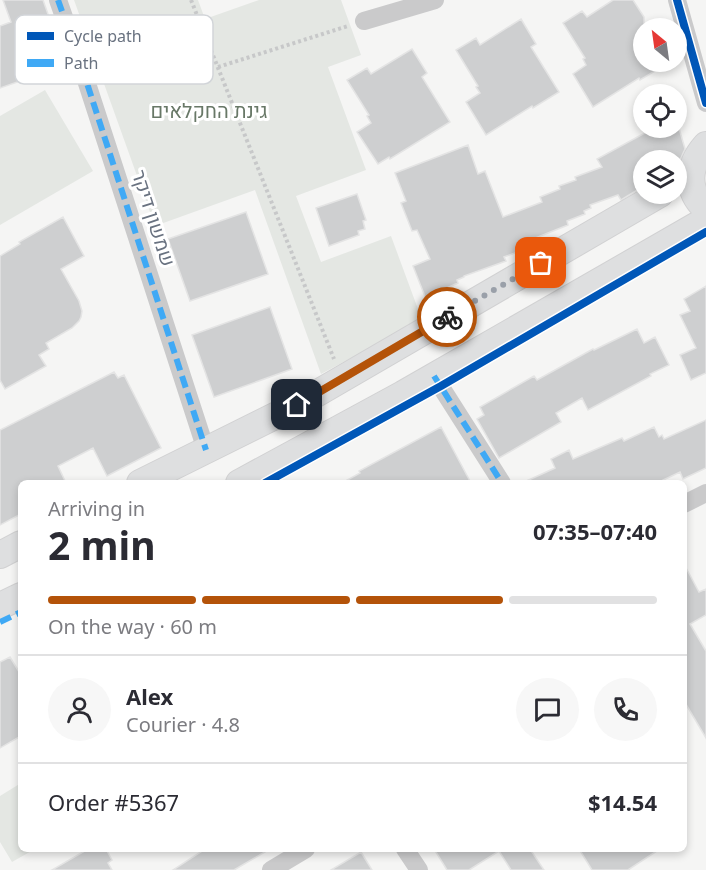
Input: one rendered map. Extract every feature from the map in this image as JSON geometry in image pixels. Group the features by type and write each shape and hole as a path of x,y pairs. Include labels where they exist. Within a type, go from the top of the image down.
{"main road":[{"path":"687,176 706,145"},
{"path":"687,181 692,183 695,196 706,209"},
{"path":"146,480 297,405 643,204"},
{"path":"244,480 434,376 706,220"},
{"path":"0,555 18,546"},
{"path":"0,606 18,597"}],"street":[{"name":"שמשון דיקר","path":"58,0 63,15"},
{"path":"364,21 435,0"},
{"path":"677,0 706,103"},
{"name":"שמשון דיקר","path":"87,84 206,450"},
{"path":"434,376 500,480"},
{"path":"687,503 706,494"},
{"path":"271,870 301,852"},
{"path":"407,852 419,870"}],"path":[{"path":"190,0 196,15"},
{"path":"218,67 364,21"},
{"path":"213,55 342,379"}],"green space":[{"name":"גינת החקלאים","path":"74,0 198,0 204,15 79,15"},
{"name":"גינת החקלאים","path":"259,0 341,0 361,55 328,67 366,170 296,196 321,262 391,236 422,320 321,374 255,190 155,226 104,84 213,84 213,16"},
{"path":"45,90 93,171 0,225 0,116"},
{"path":"18,785 18,852 30,852 12,862 0,842 0,796"}],"building":[{"path":"3,0 43,0 48,15 15,15 15,83 0,88 0,26 11,22"},
{"path":"613,0 633,0 644,18 633,18 633,72 653,72 640,80 639,78 593,107 573,74 586,65 583,59 585,58 563,23 582,11 587,17"},
{"path":"521,19 536,44 531,47 559,92 486,135 466,102 480,93 476,87 478,86 456,50 476,38 480,45"},
{"path":"412,49 427,73 422,77 450,122 378,164 357,132 371,123 367,116 369,115 347,80 367,68 371,74"},
{"path":"636,138 682,138 685,149 633,150 633,193 621,200 618,195 590,205 591,208 584,211 585,214 567,221 568,225 528,241 529,244 522,247 523,250 504,257 506,261 464,276 457,280 458,283 440,291 441,294 426,299 413,266 430,259 417,230 412,231 401,203 406,201 395,173 468,145 478,174 485,171 503,217 542,202 540,197 560,189 559,186 576,180 575,177 602,167 597,159"},
{"path":"357,194 366,220 363,221 365,229 358,231 359,235 329,246 316,208"},
{"path":"246,212 268,274 190,301 168,239"},
{"path":"63,217 84,256 61,269 79,301 81,317 72,328 46,343 49,349 39,355 46,366 5,389 0,380 0,256 20,244 19,242"},
{"path":"706,286 706,373 691,380 680,355 696,348 680,315 690,311 684,299"},
{"path":"270,307 292,369 214,397 192,335"},
{"path":"637,329 644,343 655,337 669,365 588,410 582,398 556,413 561,422 499,458 477,419 484,415 480,407 534,376 537,380 593,349"},
{"path":"114,372 118,378 124,375 161,448 107,476 93,448 58,466 65,480 18,480 18,516 0,525 0,430"},
{"path":"706,420 706,468 683,479 680,472 663,480 529,480 555,468 551,459 569,450 573,459 622,438 624,441 654,427 659,437 662,435 664,439"},
{"path":"441,427 469,480 347,480 360,473 359,471"},
{"path":"687,570 699,592 706,589 706,615 690,624 706,651 706,738 687,706"},
{"path":"10,657 18,670 18,738 0,748 0,662"},
{"path":"83,852 108,852 112,860 108,863 112,870 52,870"},
{"path":"200,852 265,852 234,870 173,870"},
{"path":"361,852 372,870 331,870"},
{"path":"436,852 497,852 469,870 447,870"},
{"path":"500,852 532,852 544,870 511,870"},
{"path":"581,852 655,852 628,870 592,870"}],"marked path":[{"path":"58,0 63,15"},
{"path":"87,84 206,450"},
{"path":"434,376 500,480"},
{"path":"0,622 18,613"}],"cycle path":[{"path":"677,0 706,103"},
{"path":"270,480 441,386 706,232"}],"way so far":[{"path":"447,317 541,263"}],"route":[{"path":"297,405 447,317"}]}
